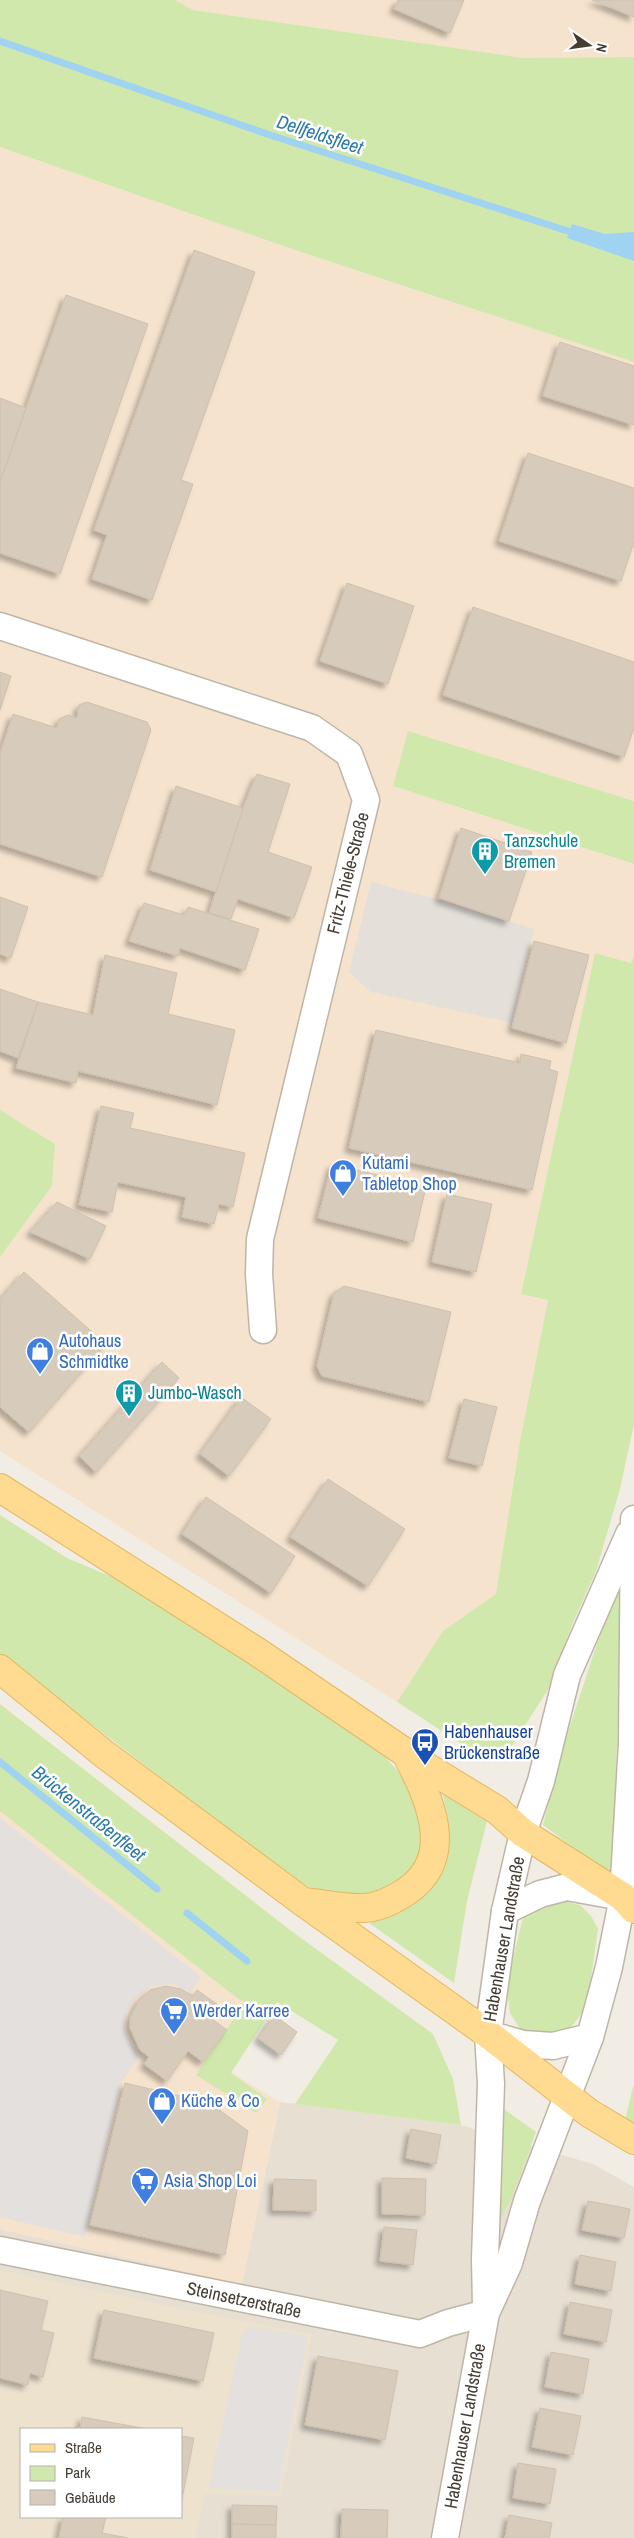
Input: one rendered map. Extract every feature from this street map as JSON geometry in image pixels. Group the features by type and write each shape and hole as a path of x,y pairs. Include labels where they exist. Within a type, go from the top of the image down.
{"main road":[{"path":"0,1488 256,1651 406,1754 497,1810 523,1833 629,1903"},
{"path":"0,1670 104,1754 302,1902 488,2034 590,2113 634,2140"},
{"path":"302,1902 366,1908 396,1899 418,1883 433,1860 435,1828 426,1793 406,1754"}],"street":[{"name":"Fritz-Thiele-Straße","path":"0,626 312,728 349,754 366,800 260,1239 259,1274 263,1330"},
{"name":"Habenhauser Landstraße","path":"445,2538 486,2313 485,2259 491,2084 488,2034 505,1912 523,1833 541,1781 567,1675 633,1523"},
{"name":"Habenhauser Landstraße","path":"486,2313 509,2263 527,2201 590,2037 629,1903 633,1523"},
{"path":"505,1912 540,1894 567,1887 629,1903"},
{"path":"488,2034 523,2044 553,2046 590,2037"},
{"name":"Steinsetzerstraße","path":"0,2250 420,2334 448,2323 486,2313"}],"shaded area":[{"path":"175,0 634,0 634,57 523,58 193,10"},
{"path":"0,147 295,250 634,362 634,801 408,731 393,786 634,864 634,955 632,963 595,953 521,1294 548,1300 520,1441 496,1594 443,1631 397,1702 0,1451 0,1257 52,1186 55,1144 0,1110"},
{"path":"371,882 436,899 534,929 512,1023 371,992 349,972"},
{"path":"0,1796 257,1998 216,2063 280,2102 242,2284 0,2229"},
{"path":"0,1818 201,1977 190,1992 172,1984 151,1986 133,2000 126,2012 125,2028 127,2037 139,2056 122,2081 85,2237 0,2217"},
{"path":"280,2102 461,2125 593,2164 634,2187 634,2538 0,2538 0,2229 242,2284"},
{"path":"0,2270 207,2314 312,2334 281,2496 205,2494 196,2538 0,2538"},
{"path":"252,2326 308,2337 278,2492 209,2488 242,2336"}],"green space":[{"path":"0,0 175,0 193,10 523,58 634,57 634,362 295,250 0,147"},
{"path":"408,731 634,801 634,864 393,786"},
{"path":"595,953 631,963 634,955 634,1424 620,1489 596,1571 572,1625 549,1688 504,1758 484,1758 397,1702 443,1631 496,1594 520,1441 548,1300 521,1294"},
{"path":"0,1110 55,1144 52,1186 0,1257"},
{"path":"0,1515 67,1558 150,1593 369,1739 399,1772 416,1808 423,1835 421,1862 389,1888 370,1894 345,1893 311,1888 288,1875 0,1654"},
{"path":"615,1589 623,1590 612,1877 543,1825 561,1753"},
{"path":"0,1704 290,1930 433,2034 453,2079 461,2125 295,2104 338,2040 277,2002 231,2073 267,2099 256,2113 196,2075 245,2002 237,1998 0,1811"},
{"path":"441,1787 487,1821 467,1901 454,1983 369,1923 413,1905 430,1888 439,1875 445,1862 449,1834"},
{"path":"558,1900 580,1905 591,1916 598,1929 590,1984 582,2013 569,2030 539,2036 520,2029 510,2013 508,1998 509,1973 523,1918 540,1905"},
{"path":"634,2083 634,2126 625,2120"},
{"path":"504,2109 536,2132 512,2197 500,2220"}],"water":[{"path":"572,224 605,234 634,232 634,261 567,238"}],"building":[{"path":"398,0 464,0 450,33 394,9"},
{"path":"592,0 634,0 634,17"},
{"path":"194,250 255,272 181,480 193,484 152,600 92,579 107,535 94,530"},
{"path":"66,295 148,324 60,574 0,553 0,482"},
{"path":"560,342 634,366 634,425 543,396"},
{"path":"0,398 26,408 0,482"},
{"path":"528,453 634,488 634,542 621,581 499,541"},
{"path":"347,583 414,606 388,684 320,661"},
{"path":"473,607 634,662 634,728 624,757 443,695"},
{"path":"0,672 11,676 0,710"},
{"path":"87,702 147,722 151,730 102,877 0,844 0,754 13,714 57,728 59,719 68,715 77,718 79,705"},
{"path":"257,774 290,784 268,852 312,867 294,918 238,899 231,919 209,913 243,808"},
{"path":"176,786 243,808 216,892 150,870"},
{"name":"Tanzschule Bremen","path":"461,828 532,852 509,921 439,898"},
{"path":"0,897 28,907 11,958 0,954"},
{"path":"144,903 184,915 188,907 259,929 245,970 180,948 178,956 129,941"},
{"path":"534,941 589,955 566,1043 512,1028"},
{"path":"105,955 177,973 168,1014 235,1030 217,1105 78,1071 76,1083 16,1068 38,1002 93,1015"},
{"path":"0,989 38,1002 18,1058 0,1051"},
{"path":"376,1030 520,1063 521,1054 551,1061 549,1069 558,1072 532,1190 349,1148"},
{"path":"101,1106 134,1113 130,1128 245,1153 233,1207 219,1204 214,1224 182,1217 186,1197 118,1182 112,1212 79,1205"},
{"path":"332,1164 426,1187 413,1242 318,1218"},
{"path":"447,1194 492,1204 476,1272 432,1262"},
{"path":"57,1202 106,1226 90,1259 30,1232"},
{"name":"Autohaus Schmidtke","path":"24,1272 106,1344 29,1432 0,1407 0,1299"},
{"path":"344,1286 451,1312 429,1402 322,1376 317,1366 334,1293"},
{"name":"Jumbo-Wasch","path":"162,1362 179,1378 96,1472 79,1456"},
{"path":"241,1397 271,1419 229,1476 200,1454"},
{"path":"464,1399 497,1407 482,1466 449,1458"},
{"path":"328,1479 405,1529 368,1586 290,1537"},
{"path":"206,1497 295,1556 271,1593 182,1534"},
{"path":"166,1986 181,1989 193,1996 197,1990 221,2007 212,2019 227,2030 203,2062 188,2051 167,2081 144,2064 149,2057 140,2050 130,2028 130,2018 139,2000 150,1990"},
{"path":"274,2015 297,2032 281,2055 258,2038"},
{"path":"125,2083 210,2103 248,2131 225,2255 90,2225"},
{"path":"411,2129 441,2135 436,2164 406,2158"},
{"path":"382,2178 426,2179 425,2215 382,2214"},
{"path":"274,2179 316,2180 316,2211 273,2210"},
{"path":"588,2201 630,2209 624,2238 582,2230"},
{"path":"384,2227 417,2230 413,2265 380,2261"},
{"path":"580,2255 616,2262 611,2291 575,2284"},
{"path":"0,2290 48,2301 41,2330 54,2333 43,2377 30,2373 28,2385 0,2378"},
{"path":"570,2302 612,2310 606,2342 564,2334"},
{"path":"104,2310 214,2333 203,2381 94,2358"},
{"path":"551,2352 589,2359 583,2394 545,2387"},
{"path":"318,2356 398,2371 385,2440 305,2425"},
{"path":"540,2408 581,2416 573,2455 532,2447"},
{"path":"82,2417 142,2428 80,2428"},
{"path":"182,2436 194,2438 182,2499"},
{"path":"518,2463 556,2469 550,2504 513,2498"},
{"path":"232,2505 277,2506 276,2525 232,2524"},
{"path":"342,2509 388,2510 387,2538 341,2538"},
{"path":"509,2515 552,2523 549,2538 505,2538"},
{"path":"63,2518 106,2518 102,2533 128,2538 59,2538"},
{"path":"232,2524 276,2525 276,2538 232,2538"}],"waterway":[{"name":"Dellfeldsfleet","path":"0,41 267,134 577,234"},
{"name":"Brückenstraßenfleet","path":"0,1762 157,1889"},
{"name":"Brückenstraßenfleet","path":"187,1913 247,1961"}],"place":[{"name":"Tanzschule Bremen","path":"485,875"},
{"name":"Kutami Tabletop Shop","path":"343,1197"},
{"name":"Autohaus Schmidtke","path":"40,1375"},
{"name":"Jumbo-Wasch","path":"129,1417"},
{"name":"Habenhauser Brückenstraße","path":"425,1766"},
{"name":"Werder Karree","path":"174,2035"},
{"name":"Küche & Co","path":"162,2125"},
{"name":"Asia Shop Loi","path":"145,2205"}]}
